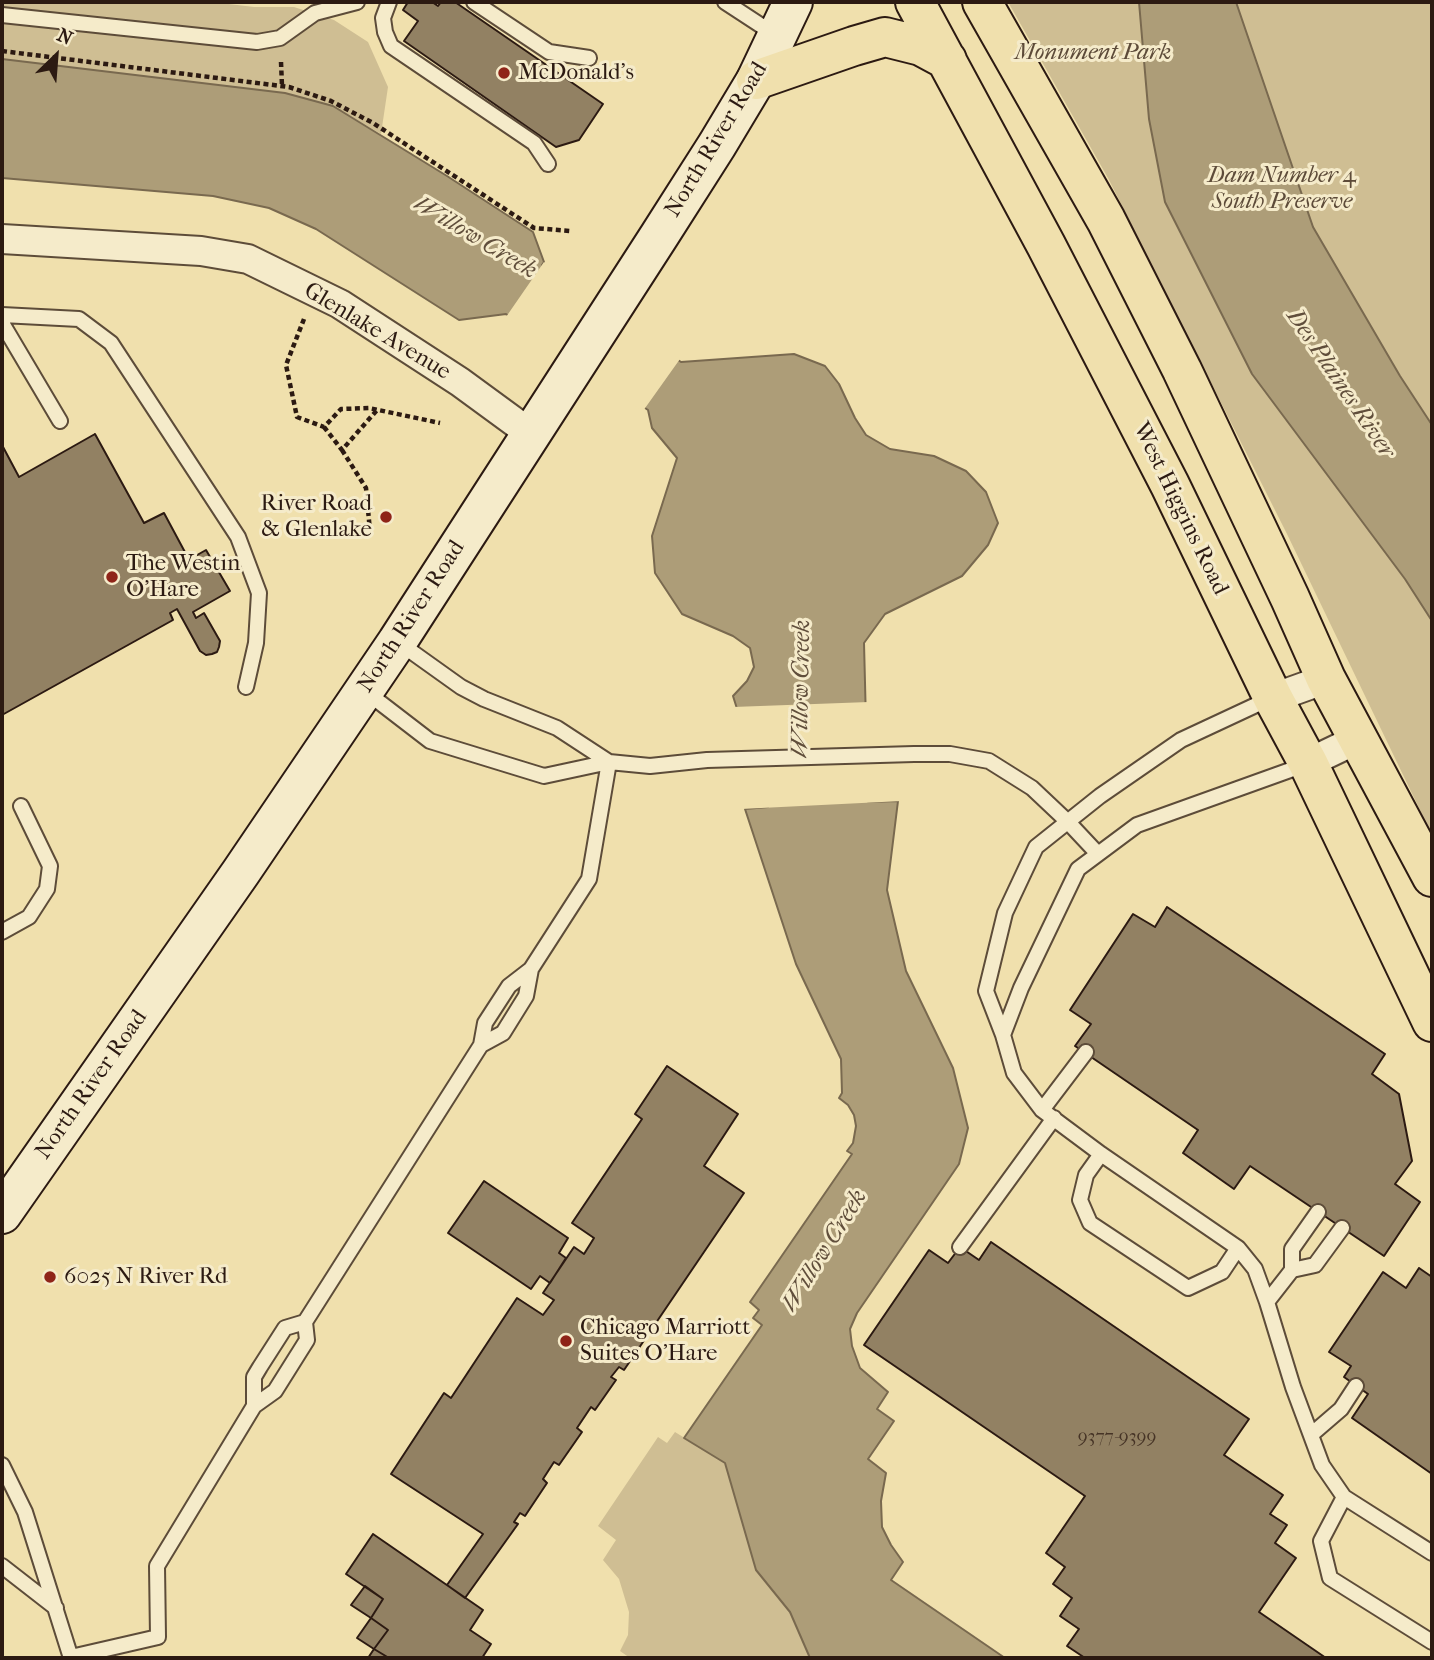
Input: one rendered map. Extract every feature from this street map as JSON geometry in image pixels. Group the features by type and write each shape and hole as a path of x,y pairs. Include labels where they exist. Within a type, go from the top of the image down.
{"main road":[{"name":"North River Road","path":"2,1214 241,872 397,642 681,202 756,80 793,2"},
{"name":"West Higgins Road","path":"915,2 1046,245 1170,485 1273,698 1308,763 1432,1022"},
{"path":"982,2 1106,220 1182,370 1326,678 1432,877"},
{"path":"756,80 885,37 921,46 947,60"}],"street":[{"name":"Glenlake Avenue","path":"2,239 201,251 248,259 340,304 460,382 531,434"},
{"path":"1273,698 1326,678"},
{"path":"1308,763 1358,739"}],"lane":[{"path":"2,15 257,42 280,38 315,13 357,2"},
{"path":"389,2 383,18 391,46 534,143 548,164"},
{"path":"474,2 549,52 589,58"},
{"path":"485,2 495,16"},
{"path":"725,2 777,36"},
{"path":"2,315 79,319 111,343 238,537 259,593 256,643 246,687"},
{"path":"2,323 60,421"},
{"path":"397,642 461,687 557,728 609,762"},
{"path":"364,690 430,741 544,776 609,762 650,766 707,760 914,754 950,754 989,761 1032,788 1098,855"},
{"path":"1273,698 1181,740 1100,796 1036,847 1005,913 986,991 1014,1073 1048,1114 1101,1154 1238,1248 1255,1269 1293,1387 1322,1465 1344,1497 1432,1553"},
{"path":"2,1465 25,1512 71,1658 158,1637 157,1566 254,1406 275,1391 307,1340 305,1322 481,1045 485,1023 509,986 531,969 589,878 609,762"},
{"path":"1003,1035 1021,988 1078,869 1137,825 1308,763"},
{"path":"2,932 29,917 47,889 50,866 21,806"},
{"path":"481,1045 503,1033 526,996 531,969"},
{"path":"960,1247 1086,1052"},
{"path":"1101,1154 1086,1175 1080,1200 1090,1223 1188,1288 1222,1272 1238,1248"},
{"path":"1267,1302 1292,1270 1292,1249 1318,1212"},
{"path":"1292,1270 1315,1265 1342,1228"},
{"path":"254,1406 254,1377 285,1328 305,1322"},
{"path":"1312,1434 1341,1409 1356,1386"},
{"path":"1344,1497 1321,1541 1330,1578 1432,1642"},
{"path":"2,1566 56,1608"}],"path":[{"path":"2,51 300,90 331,101 373,123 534,228 570,231"},
{"path":"307,311 286,365 297,417 324,428 342,450 366,488 370,531"},
{"path":"324,428 341,408 369,408 440,423"},
{"path":"342,450 377,410"}],"green space":[{"path":"2,2 212,2 254,7 294,7 334,20 368,42 388,87 381,134 333,106 285,93 2,59"},
{"name":"Dam Number 4 South Preserve","path":"1008,2 1432,2 1432,835 1287,534 1108,178"},
{"path":"675,1432 725,1463 756,1570 790,1612 810,1658 630,1658 620,1651 628,1635 629,1612 619,1579 603,1560 616,1540 598,1526 658,1437 667,1443"}],"water":[{"name":"Des Plaines River","path":"1139,2 1236,2 1313,227 1400,376 1432,425 1432,621 1405,579 1252,374 1165,202 1149,119"},
{"name":"Willow Creek","path":"2,59 285,93 333,106 533,232 544,262 542,265 681,362 794,354 825,366 839,384 866,435 890,449 934,456 966,471 986,492 998,523 988,545 962,576 885,614 864,643 868,802 898,801 887,890 906,971 953,1068 968,1128 959,1164 857,1313 850,1329 852,1346 860,1368 888,1392 877,1409 894,1421 868,1459 886,1473 881,1501 882,1527 903,1562 891,1580 1005,1658 810,1658 790,1612 756,1570 725,1463 684,1438 762,1325 753,1318 759,1310 750,1302 852,1154 847,1151 853,1143 856,1126 848,1105 839,1098 842,1093 841,1059 796,964 745,809 768,807 733,696 747,681 754,667 750,648 733,636 682,614 655,573 652,536 677,458 652,428 648,410 506,314 459,320 316,229 269,208 213,196 2,178"}],"pier":[{"path":"544,262 680,359 643,411 506,317"},
{"path":"869,702 871,799 898,798 902,801 741,809 744,806 764,805 733,707"}],"building":[{"name":"McDonald's","path":"408,2 432,2 438,6 441,2 455,2 603,104 579,140 556,147 404,41 418,21 403,10"},
{"name":"The Westin O'Hare","path":"95,434 144,523 164,513 186,554 180,557 183,563 206,550 230,591 193,612 196,618 204,613 220,641 219,647 217,652 212,654 206,655 200,651 177,609 170,613 173,620 2,715 2,445 19,477"},
{"path":"1167,907 1385,1054 1372,1074 1399,1094 1412,1161 1395,1184 1420,1202 1384,1256 1250,1166 1234,1189 1183,1153 1198,1130 1075,1046 1091,1024 1070,1010 1133,914 1155,927"},
{"name":"Chicago Marriott Suites O'Hare","path":"667,1066 738,1114 704,1166 744,1193 624,1370 619,1367 611,1377 616,1380 595,1410 591,1407 577,1428 582,1432 559,1465 554,1462 543,1479 547,1483 525,1516 520,1513 514,1522 518,1524 465,1598 447,1585 483,1534 391,1474 444,1393 451,1398 517,1298 543,1315 554,1300 543,1293 574,1247 584,1254 594,1238 572,1223 642,1119 635,1114"},
{"path":"484,1181 568,1238 559,1253 566,1258 550,1283 540,1276 531,1289 448,1233"},
{"path":"991,1242 1249,1419 1224,1455 1283,1495 1270,1514 1287,1525 1275,1543 1296,1558 1259,1612 1326,1658 1085,1658 1067,1646 1079,1629 1060,1616 1072,1598 1053,1584 1065,1567 1046,1553 1085,1496 864,1345 929,1250 948,1263 960,1247 979,1260"},
{"path":"1419,1268 1432,1277 1432,1474 1352,1418 1368,1394 1344,1377 1351,1366 1329,1352 1383,1272 1406,1288"},
{"path":"373,1534 483,1610 470,1630 491,1644 482,1658 389,1658 374,1649 388,1630 371,1618 383,1599 346,1574"},
{"path":"365,1586 383,1599 371,1618 351,1605"},
{"path":"371,1618 388,1630 374,1649 357,1638"},
{"path":"374,1649 389,1658 368,1658"}],"place":[{"name":"McDonald's","path":"504,73"},
{"name":"River Road & Glenlake","path":"386,517"},
{"name":"The Westin O'Hare","path":"112,577"},
{"name":"6025 N River Rd","path":"50,1277"},
{"name":"Chicago Marriott Suites O'Hare","path":"566,1341"}],"park label":[{"name":"Monument Park","path":"1093,53"}]}
